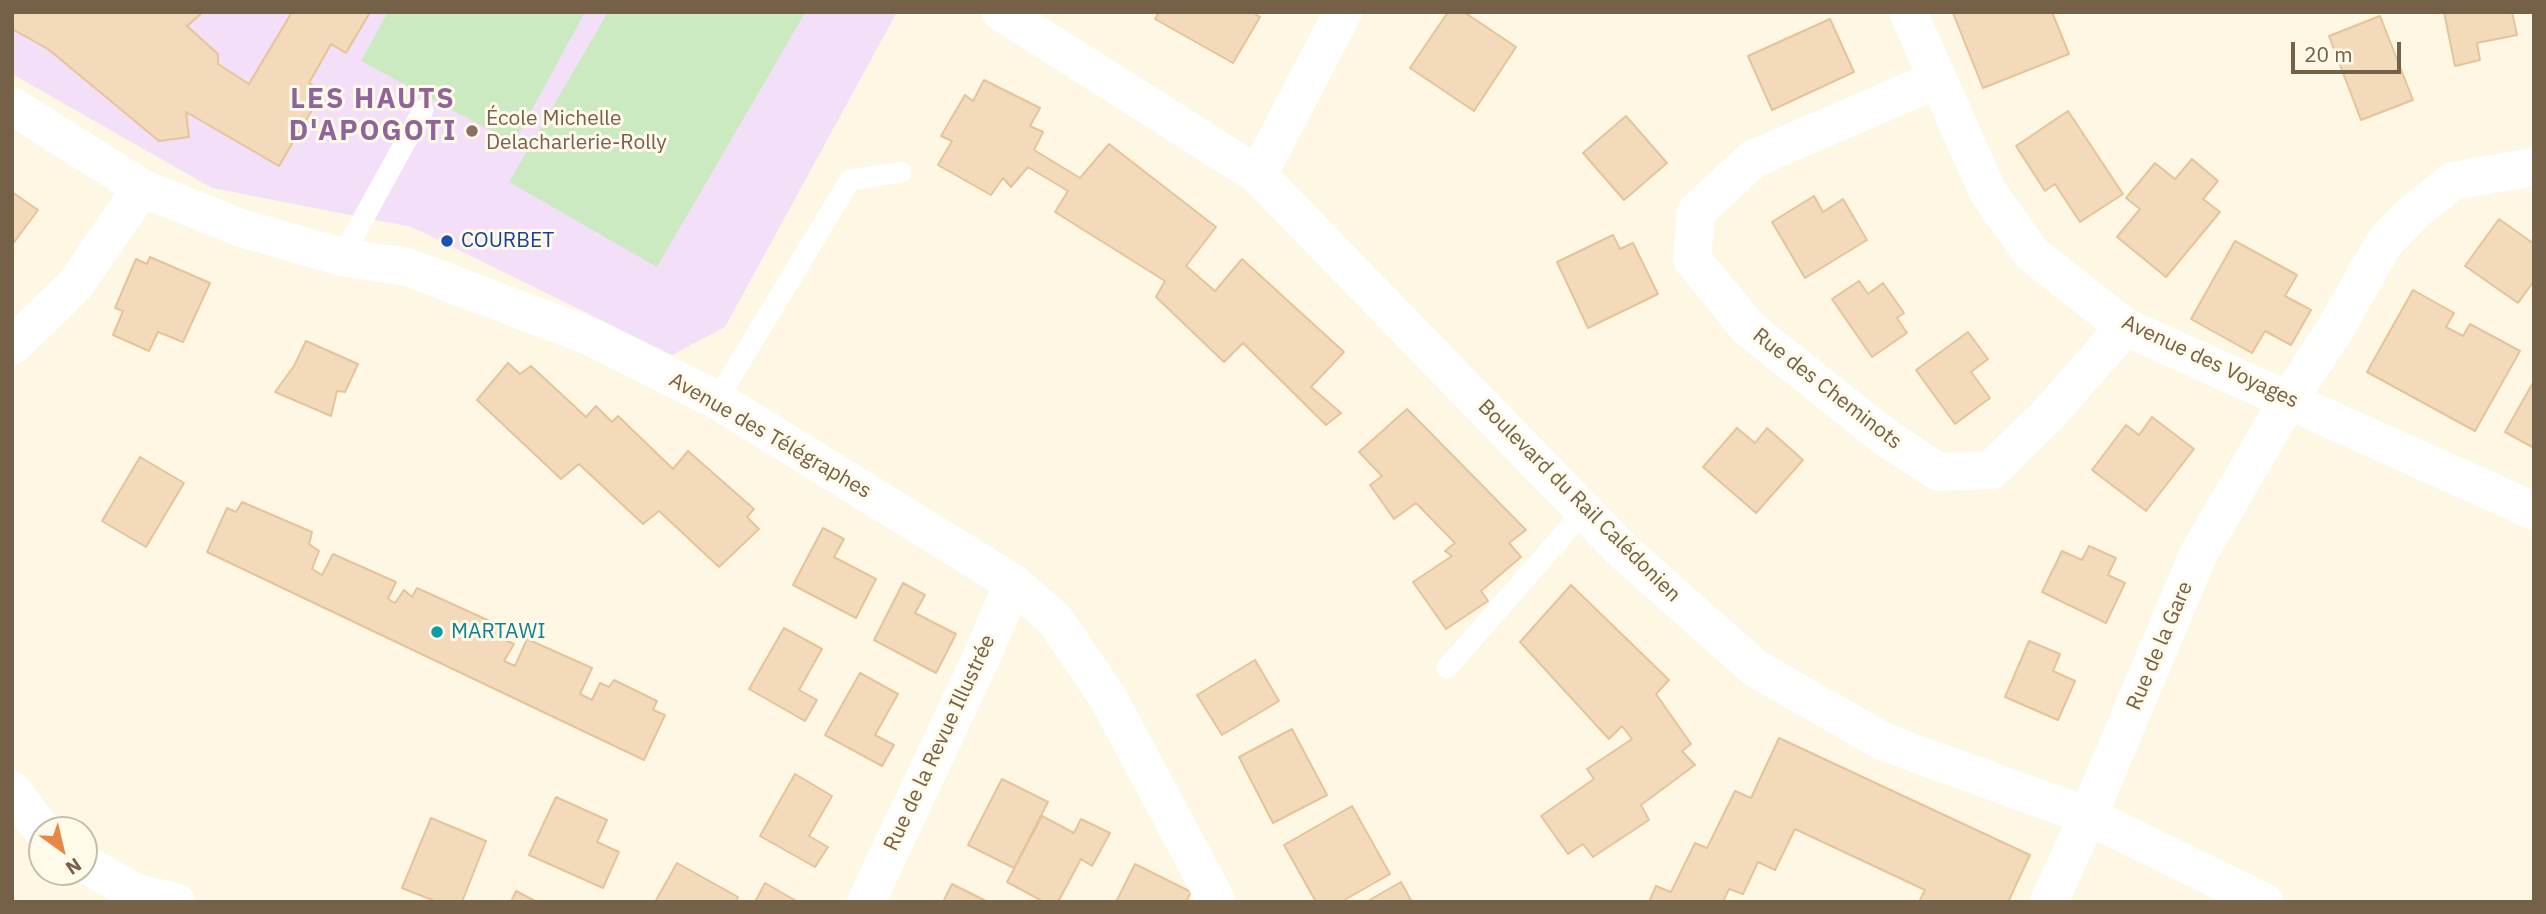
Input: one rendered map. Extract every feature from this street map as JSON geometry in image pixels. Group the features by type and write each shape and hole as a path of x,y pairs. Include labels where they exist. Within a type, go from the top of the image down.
{"street":[{"name":"Boulevard du Rail Calédonien","path":"1001,12 1258,175 1622,550 1755,668 1885,742 2088,817 2264,902"},
{"path":"1258,175 1343,12"},
{"name":"Avenue des Voyages","path":"1908,12 1988,192 2032,254 2125,327 2534,511"},
{"name":"Rue des Cheminots","path":"1936,80 1753,159 1696,212 1692,259 1748,328 1885,437 1938,472 1991,470 2047,416 2125,327"},
{"name":"Avenue des Télégraphes","path":"12,106 142,188 241,228 342,257 407,267 589,336 717,400 1013,583 1055,621 1108,698 1217,902"},
{"name":"Rue de la Gare","path":"2049,902 2088,817 2199,553 2289,399 2334,331 2384,243 2414,212 2453,181 2534,167"},
{"path":"12,346 75,285 142,188"},
{"name":"Rue de la Revue Illustrée","path":"866,902 984,652 1013,583"},
{"path":"12,790 32,816"},
{"path":"98,871 136,893 176,902"}],"lane":[{"path":"342,257 423,110"},
{"path":"717,400 850,180 901,172"},
{"path":"1447,668 1584,511"}],"shaded area":[{"name":"École Michelle Delacharlerie-Rolly","path":"12,12 897,12 725,327 672,355 412,227 212,188 12,74"}],"green space":[{"path":"388,12 585,12 514,143 361,61"},
{"path":"608,12 805,13 657,267 509,182"}],"building":[{"path":"12,12 203,12 187,26 218,54 218,64 249,84 292,12 369,14 346,53 331,44 309,83 323,91 279,166 186,112 189,137 159,141 48,49 12,29"},
{"path":"1159,12 1252,12 1260,17 1233,63 1155,19"},
{"path":"1448,12 1464,12 1516,47 1474,111 1410,68"},
{"path":"2052,12 2069,54 1983,88 1953,13"},
{"path":"2444,12 2512,12 2517,35 2477,43 2480,60 2455,66"},
{"path":"2380,16 2413,100 2361,120 2329,36"},
{"path":"1830,19 1854,72 1772,110 1748,56"},
{"path":"984,80 1040,108 1030,126 1043,132 1034,150 1080,178 1109,144 1216,227 1186,266 1215,291 1242,259 1344,352 1311,387 1341,413 1326,425 1243,343 1224,362 1156,297 1165,281 1055,212 1068,191 1028,167 1011,187 1003,178 991,195 938,165 952,141 941,136 965,95 973,101"},
{"path":"2068,111 2123,194 2080,222 2055,184 2045,191 2016,146"},
{"path":"1626,116 1667,163 1624,200 1583,153"},
{"path":"2192,159 2218,181 2203,199 2220,212 2166,277 2117,237 2140,209 2126,198 2155,163 2175,179"},
{"path":"12,192 38,210 12,245"},
{"path":"1814,196 1823,212 1843,199 1867,240 1805,278 1772,222"},
{"path":"2499,219 2534,244 2534,281 2518,303 2465,266"},
{"path":"1613,235 1620,249 1633,243 1658,294 1588,328 1557,262"},
{"path":"2235,241 2297,275 2285,296 2311,310 2291,345 2265,331 2252,353 2191,319"},
{"path":"150,257 210,283 183,342 158,332 149,351 113,335 123,311 115,308 136,259 147,264"},
{"path":"1859,281 1868,294 1883,283 1904,313 1897,318 1907,333 1872,357 1832,299"},
{"path":"2413,290 2454,313 2446,327 2463,336 2470,324 2520,351 2475,431 2367,372"},
{"path":"1968,332 1988,359 1971,372 1990,398 1955,424 1916,370"},
{"path":"306,341 358,364 345,392 337,391 331,416 275,392 294,366"},
{"path":"508,363 520,374 531,366 586,417 596,406 612,422 618,416 673,469 688,451 754,509 747,517 759,529 719,567 659,511 643,524 579,464 561,479 477,400"},
{"path":"2534,381 2534,448 2505,432"},
{"path":"1407,409 1526,530 1509,543 1521,557 1481,591 1488,601 1446,629 1413,582 1452,556 1445,551 1455,543 1416,503 1394,519 1370,485 1382,476 1359,452"},
{"path":"2152,417 2194,449 2146,511 2092,470 2126,425 2139,435"},
{"path":"1737,428 1755,443 1767,428 1803,460 1756,513 1703,467"},
{"path":"140,457 184,483 146,547 102,521"},
{"name":"MARTAWI","path":"242,502 312,532 309,544 319,551 312,569 322,575 333,554 396,582 388,599 395,603 404,590 412,597 417,588 503,627 498,637 514,644 504,661 515,666 527,639 592,668 580,694 592,700 600,683 609,687 614,680 657,701 653,710 665,715 644,760 207,552 227,508 236,512"},
{"path":"823,528 844,539 834,557 876,579 856,618 793,585"},
{"path":"2089,546 2116,558 2108,575 2125,583 2106,623 2042,592 2062,551 2082,560"},
{"path":"903,583 925,595 915,613 956,634 936,673 874,640"},
{"path":"1571,585 1669,680 1656,694 1691,744 1682,751 1695,765 1641,805 1649,820 1593,857 1583,844 1568,854 1541,816 1594,779 1587,769 1632,739 1622,726 1609,739 1520,642"},
{"path":"784,628 822,649 799,690 817,700 805,721 749,689"},
{"path":"2029,641 2060,654 2053,671 2075,681 2058,720 2005,697"},
{"path":"1255,660 1279,701 1222,735 1197,695"},
{"path":"860,673 898,694 875,735 894,745 882,766 825,735"},
{"path":"1292,729 1327,795 1273,823 1239,757"},
{"path":"1779,738 2030,855 2008,902 1919,902 1925,890 1795,829 1775,870 1758,862 1743,894 1729,889 1723,902 1649,902 1656,886 1671,892 1695,843 1707,848 1735,791 1751,798"},
{"path":"795,774 832,796 809,836 828,847 815,867 760,836"},
{"path":"1002,779 1048,802 1014,868 968,845"},
{"path":"556,797 607,820 597,842 619,852 603,888 529,855"},
{"path":"1352,806 1390,874 1341,902 1316,902 1284,845"},
{"path":"1042,816 1074,833 1081,819 1110,833 1092,866 1081,859 1058,902 1044,902 1007,882"},
{"path":"431,818 486,841 462,902 437,902 402,888"},
{"path":"677,863 738,897 736,902 655,902"},
{"path":"1135,864 1191,892 1186,902 1116,902"},
{"path":"1401,882 1412,902 1366,902"},
{"path":"765,883 798,902 755,902"},
{"path":"952,884 988,902 943,902"},
{"path":"516,891 537,902 511,902"}],"place":[{"name":"École Michelle Delacharlerie-Rolly","path":"472,131"},
{"name":"COURBET","path":"447,241"},
{"name":"MARTAWI","path":"437,632"}],"district":[{"name":"LES HAUTS D'APOGOTI","path":"373,116"}]}
